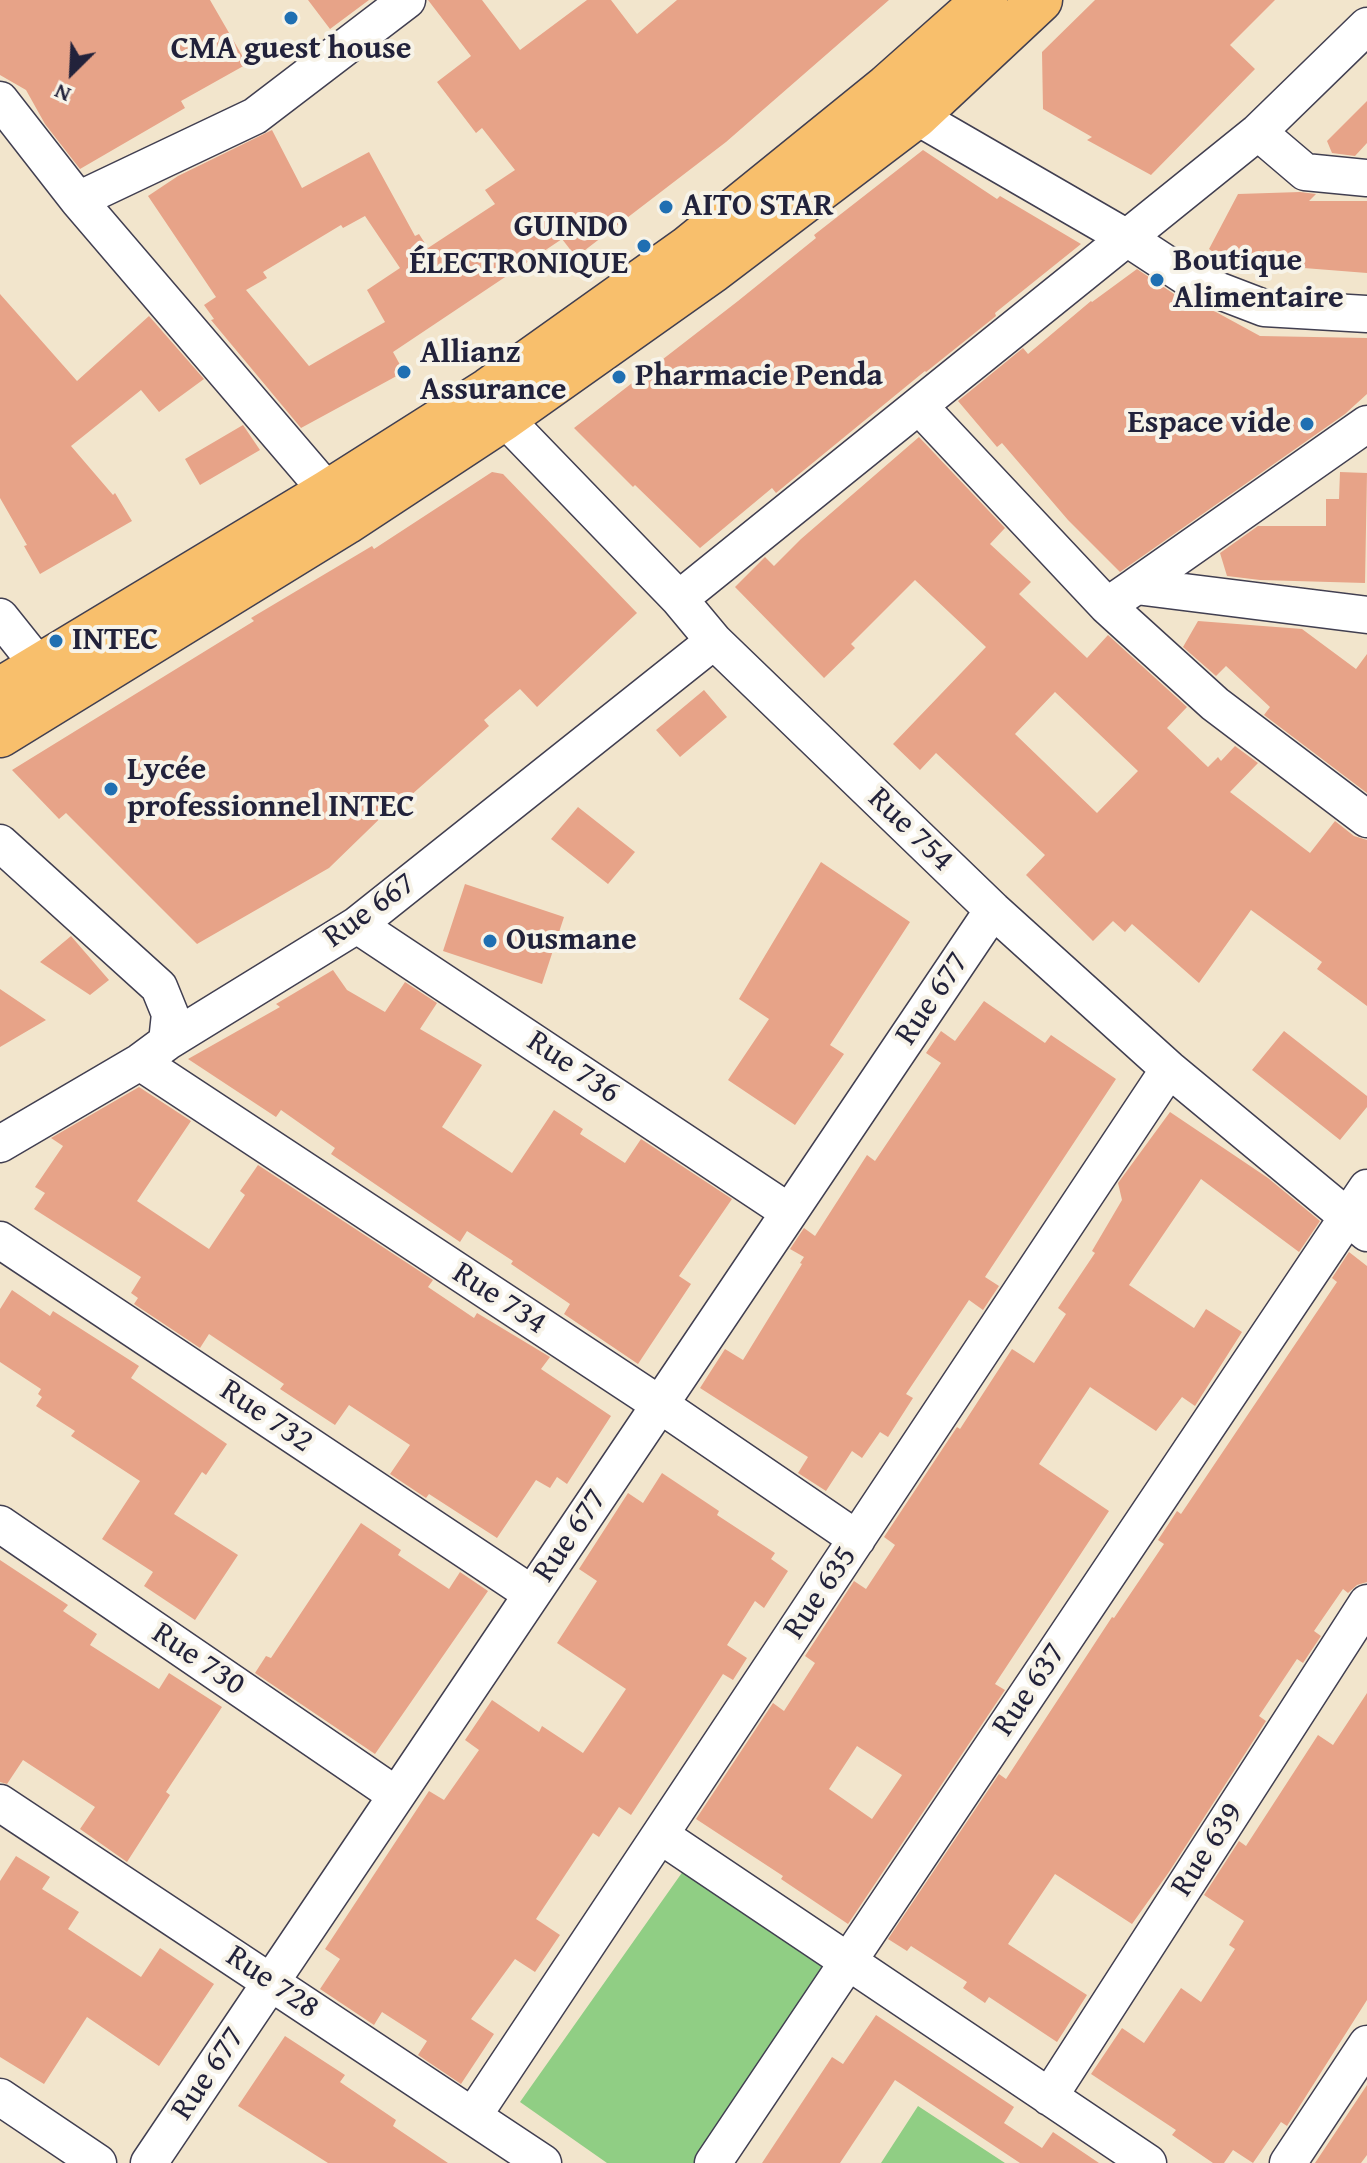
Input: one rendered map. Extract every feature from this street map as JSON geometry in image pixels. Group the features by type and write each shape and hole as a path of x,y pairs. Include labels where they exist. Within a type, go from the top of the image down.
{"main road":[{"path":"901,102 985,0"},
{"path":"0,735 346,522 687,249 901,102 1040,0"},
{"path":"0,690 328,492 497,404"}],"street":[{"path":"78,200 255,116 407,0"},
{"path":"679,599 1258,132 1367,26"},
{"path":"0,100 78,200 328,492"},
{"path":"901,102 1191,280 1264,308 1367,314"},
{"path":"1258,132 1305,172 1367,178"},
{"name":"Rue 754","path":"497,404 679,599 714,641 993,910 1169,1069 1357,1225"},
{"path":"919,406 1122,596 1215,704 1367,819"},
{"path":"1122,596 1367,424"},
{"path":"1122,596 1367,615"},
{"path":"0,617 40,667"},
{"name":"Rue 667","path":"0,1144 357,925 714,641"},
{"path":"0,843 159,987 170,1014 154,1052"},
{"name":"Rue 677","path":"149,2163 993,910"},
{"name":"Rue 736","path":"357,925 789,1212"},
{"name":"Rue 734","path":"154,1052 857,1539"},
{"name":"Rue 635","path":"473,2116 1169,1069"},
{"name":"Rue 637","path":"713,2163 848,1962 1357,1225 1367,1188"},
{"name":"Rue 732","path":"0,1240 532,1594"},
{"name":"Rue 730","path":"0,1524 396,1795"},
{"name":"Rue 639","path":"1049,2097 1367,1603"},
{"name":"Rue 728","path":"0,1803 543,2163"},
{"path":"660,1835 1148,2163"},
{"path":"1288,2163 1367,2044"},
{"path":"0,2097 98,2163"}],"green space":[{"path":"686,1867 835,1971 699,2163 607,2163 520,2102"},
{"path":"918,2106 1005,2163 881,2163"}],"building":[{"path":"0,0 210,0 247,64 181,101 185,108 80,169 45,124 26,90 0,75"},
{"path":"308,0 369,0 330,29"},
{"path":"428,0 482,0 520,50 587,0 611,0 637,34 677,0 889,0 726,142 576,257 562,239 393,352 404,372 301,428 211,320 214,319 204,305 216,297 148,196 178,176 272,130 302,188 369,152 415,236 419,234 428,248 495,204 485,190 515,170 482,128 476,133 437,82 471,56","holes":["365,216 400,268 367,290 385,322 309,366 246,290 267,278 263,272 341,225 343,228"]},
{"path":"1095,0 1275,0 1230,45 1255,69 1151,175 1087,140 1092,137 1043,109 1042,52"},
{"path":"1367,101 1367,143 1355,156 1332,153 1327,141"},
{"path":"923,150 997,199 1000,196 1081,244 776,493 772,488 700,548 574,428 738,301 816,238 814,235"},
{"path":"1238,194 1316,194 1309,201 1367,201 1367,273 1228,262 1209,249"},
{"path":"1137,269 1180,298 1216,312 1260,336 1367,338 1367,394 1345,414 1120,572 1068,520 1002,443 997,447 958,401 1023,348 1028,354 1091,301"},
{"path":"0,294 77,381 149,316 204,379 159,412 141,390 71,446 113,495 115,493 132,521 40,574 0,498"},
{"path":"243,425 260,450 200,485 185,459"},
{"path":"919,437 1005,528 990,544 1031,582 1019,594 1087,658 1108,635 1187,707 1167,728 1208,767 1218,757 1221,761 1235,746 1258,763 1230,792 1310,853 1335,821 1354,836 1367,840 1367,1006 1317,969 1322,962 1251,910 1199,983 1132,924 1125,932 1113,921 1093,941 1026,875 1045,855 936,753 920,770 893,744 986,647 915,580 851,644 855,648 824,678 735,587 765,557 774,566","holes":["1055,692 1138,771 1097,813 1015,734"]},
{"path":"492,472 503,474 637,613 537,707 520,689 484,720 489,726 401,804 398,801 329,868 197,944 66,813 59,819 12,770 254,621 251,618 372,546 374,549"},
{"path":"1340,472 1367,473 1365,583 1227,576 1220,553 1258,526 1326,526 1326,499 1339,499"},
{"path":"1198,621 1302,629 1356,669 1367,654 1367,793 1264,715 1270,707 1226,666 1216,676 1183,647"},
{"path":"704,690 727,717 680,757 656,730"},
{"path":"578,807 635,852 608,884 551,839"},
{"path":"821,862 910,922 830,1045 844,1054 795,1125 728,1080 769,1019 739,999"},
{"path":"465,884 564,917 542,984 443,951"},
{"path":"71,936 109,980 90,995 40,962"},
{"path":"333,970 347,990 385,1012 405,982 437,1003 420,1029 482,1065 442,1127 512,1173 554,1110 583,1129 580,1134 625,1163 641,1139 732,1199 679,1276 691,1284 638,1364 564,1314 570,1304 511,1264 513,1261 467,1231 460,1242 331,1154 335,1148 281,1110 276,1117 188,1059 280,1007 276,1004"},
{"path":"0,989 46,1020 0,1047"},
{"path":"984,1001 1045,1043 1051,1035 1116,1079 985,1277 999,1286 983,1310 969,1300 906,1394 913,1398 888,1437 880,1432 862,1458 852,1451 826,1491 798,1473 808,1457 700,1388 725,1349 743,1360 802,1264 804,1257 790,1249 804,1228 815,1236 867,1155 875,1161 941,1063 926,1053 941,1031 955,1041"},
{"path":"1284,1031 1367,1096 1367,1107 1340,1140 1252,1070"},
{"path":"139,1087 191,1121 137,1201 209,1249 245,1195 240,1191 258,1165 433,1280 428,1287 474,1318 477,1313 550,1357 541,1369 611,1416 567,1484 557,1477 550,1488 536,1480 497,1538 429,1494 426,1498 390,1474 410,1445 349,1405 335,1425 280,1389 284,1384 209,1334 200,1348 134,1304 138,1298 131,1293 141,1277 34,1209 45,1193 35,1187 63,1146 51,1138"},
{"path":"1170,1112 1268,1178 1320,1221 1299,1252 1201,1179 1129,1285 1194,1328 1206,1309 1242,1332 1195,1406 1182,1397 1156,1431 1090,1387 1039,1464 1109,1511 995,1684 1005,1690 848,1924 781,1879 783,1876 696,1819 773,1703 784,1711 815,1663 805,1656 854,1581 866,1589 895,1545 884,1537 1012,1349 1034,1363 1066,1314 1058,1308 1095,1253 1092,1251 1122,1200 1118,1183","holes":["857,1746 902,1775 872,1819 829,1789"]},
{"path":"1349,1252 1367,1266 1367,1582 1357,1585 1348,1593 1343,1589 1314,1631 1321,1636 1303,1663 1297,1659 1259,1716 1266,1721 1132,1924 1055,1874 1008,1944 1087,1995 1057,2042 989,1997 985,2003 963,1988 967,1982 911,1946 907,1951 888,1939 999,1774 1006,1779 1112,1617 1164,1544 1158,1540 1177,1511 1181,1514 1337,1282 1332,1278"},
{"path":"12,1290 50,1316 53,1311 139,1366 131,1378 227,1444 206,1475 202,1472 174,1514 238,1555 195,1620 144,1586 153,1572 102,1539 140,1481 71,1436 75,1431 36,1406 42,1397 38,1394 41,1389 0,1362 0,1309"},
{"path":"662,1473 719,1511 717,1515 775,1553 771,1559 788,1571 764,1608 755,1601 727,1645 747,1658 733,1680 723,1674 631,1815 619,1807 599,1837 593,1833 536,1919 560,1935 535,1972 515,1959 471,2019 494,2034 461,2084 418,2055 427,2041 382,2012 374,2025 320,1989 340,1959 325,1949 429,1791 444,1800 479,1750 465,1740 492,1700 539,1732 542,1726 583,1753 626,1689 557,1643 597,1581 579,1569 628,1493 643,1503"},
{"path":"361,1523 401,1550 398,1555 449,1589 460,1572 488,1591 375,1754 255,1673 266,1656 271,1658"},
{"path":"0,1560 68,1605 63,1611 97,1634 90,1645 159,1689 169,1673 222,1707 166,1792 170,1795 127,1862 80,1829 95,1807 23,1760 7,1784 0,1782"},
{"path":"1367,1693 1367,2000 1287,2126 1281,2122 1253,2163 1233,2150 1224,2163 1213,2163 1172,2135 1176,2130 1091,2074 1122,2028 1144,2043 1181,1988 1201,2002 1235,1949 1229,1945 1244,1921 1204,1895 1239,1841 1246,1846 1318,1735 1333,1745"},
{"path":"16,1856 50,1877 42,1889 79,1912 68,1929 141,1977 160,1948 214,1984 159,2066 87,2017 44,2084 0,2057 0,1881"},
{"path":"876,2015 1014,2107 1004,2123 1042,2148 1053,2132 1099,2163 1020,2163 895,2080 840,2163 762,2163 832,2057 843,2064"},
{"path":"285,2036 345,2075 340,2082 396,2120 393,2126 448,2163 328,2163 238,2106"},
{"path":"1367,2085 1367,2155 1361,2163 1315,2163"}],"place":[{"name":"CMA guest house","path":"291,18"},
{"name":"AITO STAR","path":"666,207"},
{"name":"GUINDO ÉLECTRONIQUE","path":"644,246"},
{"name":"Boutique Alimentaire","path":"1157,280"},
{"name":"Allianz Assurance","path":"404,372"},
{"name":"Pharmacie Penda","path":"619,377"},
{"name":"Espace vide","path":"1307,424"},
{"name":"INTEC","path":"56,641"},
{"name":"Lycée professionnel INTEC","path":"111,789"},
{"name":"Ousmane","path":"490,941"}]}
